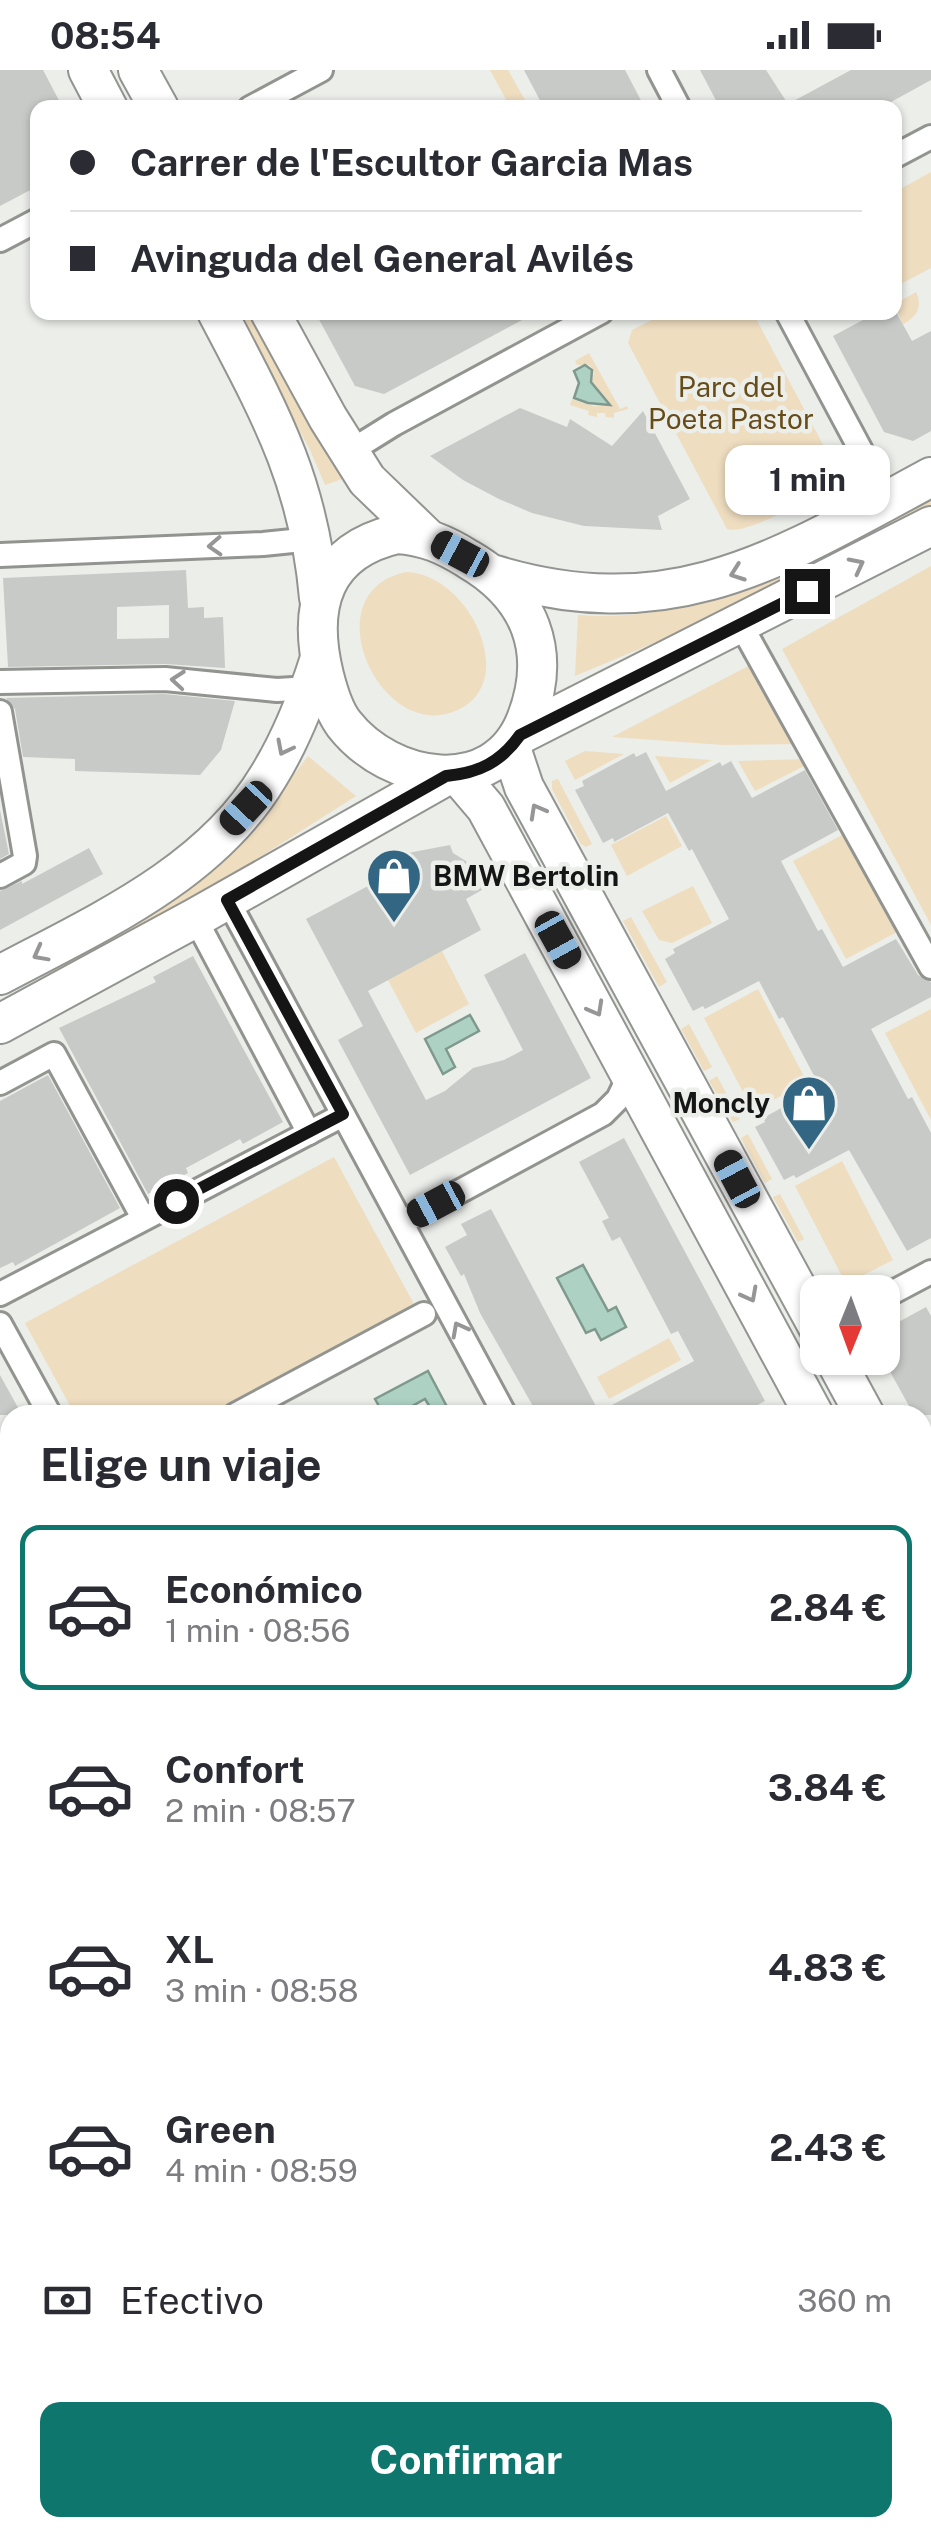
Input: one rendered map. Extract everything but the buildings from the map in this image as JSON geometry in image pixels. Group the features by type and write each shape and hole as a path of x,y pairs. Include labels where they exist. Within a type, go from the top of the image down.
{"main road":[{"path":"88,70 104,100"},
{"path":"0,975 129,904 218,840 267,780 288,741 315,673 320,598 312,538 289,456 221,320"},
{"path":"275,320 371,484 425,536 495,574 532,586 574,593 637,594 698,586 762,563 931,477"},
{"path":"0,1024 452,775 492,764 515,742 931,526"},
{"path":"320,598 334,572 370,540 397,534 425,536"},
{"path":"495,574 527,616 534,639 533,701 515,742 524,787 800,1289"},
{"path":"315,673 337,711 372,749 404,767 452,775 486,808 806,1405"},
{"path":"843,1375 860,1405"}],"street":[{"path":"265,100 321,70"},
{"path":"660,70 675,100"},
{"path":"902,152 931,137"},
{"path":"0,240 30,224"},
{"path":"350,452 586,320"},
{"path":"791,320 888,500"},
{"path":"0,555 244,545 312,538"},
{"path":"741,624 931,968"},
{"path":"0,682 165,679 277,690 315,673"},
{"path":"0,712 24,863 0,876"},
{"path":"211,909 343,1114 499,1405"},
{"path":"211,909 308,1133"},
{"path":"0,1084 54,1054 144,1218"},
{"path":"402,1222 603,1114 618,1099 631,1072"},
{"path":"0,1294 343,1114"},
{"path":"900,1288 931,1272"},
{"path":"255,1405 424,1314"},
{"path":"0,1324 45,1405"}],"green space":[{"path":"490,70 508,70 525,100 506,100"},
{"path":"931,172 931,268 902,283 902,188"},
{"path":"916,292 918,310 896,329 902,323 902,300"},
{"path":"240,320 258,320 345,478 325,485"},
{"name":"Parc del Poeta Pastor","path":"651,320 757,320 837,471 836,480 766,520 727,529 628,343 632,330"},
{"path":"589,353 620,409 627,406 628,409 614,413 614,418 606,417 605,413 597,413 597,417 588,415 589,411 570,405 572,399 593,406 611,405 592,381 594,372 590,365 577,365 575,361"},
{"path":"931,491 931,507 728,612 575,676 578,615 626,615 718,596 805,559"},
{"path":"931,566 931,925 782,649"},
{"path":"406,572 430,578 451,592 468,611 480,635 486,659 484,682 472,700 450,713 423,714 399,703 379,684 366,659 360,631 363,606 378,585"},
{"path":"756,662 799,744 723,745 612,737"},
{"path":"585,751 624,754 575,780 565,761"},
{"path":"308,756 356,796 188,903 45,978 74,950 257,824"},
{"path":"656,756 712,760 670,783"},
{"path":"808,759 810,763 755,791 738,761"},
{"path":"558,779 592,844 586,847 552,789 552,781"},
{"path":"666,816 682,846 627,876 611,845"},
{"path":"846,833 899,931 846,959 793,861"},
{"path":"693,886 712,923 672,943 659,940 642,911"},
{"path":"631,917 667,982 659,987 623,921"},
{"path":"442,951 469,1004 416,1033 388,980"},
{"path":"758,989 807,1082 753,1111 704,1018"},
{"path":"931,1009 931,1120 885,1033"},
{"path":"689,1024 712,1067 704,1071 681,1029"},
{"path":"717,1076 740,1119 733,1122 709,1081"},
{"path":"748,1134 772,1179 765,1183 741,1138"},
{"path":"334,1157 415,1306 232,1405 70,1405 25,1323"},
{"path":"842,1161 893,1260 864,1275 841,1275 795,1186"},
{"path":"780,1194 804,1239 798,1242 773,1197"},
{"path":"669,1338 681,1360 609,1399 597,1377"}],"shaded area":[{"path":"585,365 592,370 591,382 610,405 574,398 579,383 574,371"},
{"path":"470,1015 479,1031 446,1049 455,1067 443,1074 425,1039"},
{"path":"583,1265 608,1311 616,1307 626,1327 601,1340 595,1329 586,1333 557,1278"},
{"path":"428,1371 446,1405 429,1405 425,1399 414,1405 378,1405 375,1399"}],"place":[{"name":"BMW Bertolin","path":"394,925"},
{"name":"Moncly","path":"809,1152"}],"route":[{"path":"176,1201 343,1114 227,900 446,776 492,764 502,758 520,735 807,591"}]}
